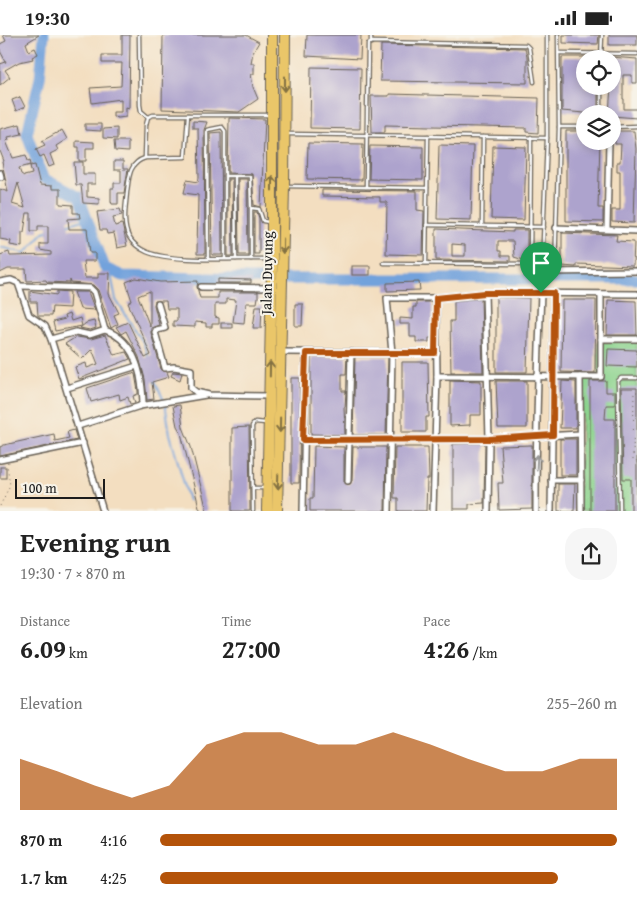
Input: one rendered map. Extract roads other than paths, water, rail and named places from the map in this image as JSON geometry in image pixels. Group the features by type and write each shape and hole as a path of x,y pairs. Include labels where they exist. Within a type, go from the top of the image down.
{"highway":[{"path":"272,40 285,40"},
{"name":"Jalan Duyung","path":"272,40 271,263 281,352 277,511"},
{"name":"Jalan Duyung","path":"267,511 269,396 275,288 282,267 285,40"},
{"path":"268,453 279,453"}],"street":[{"path":"607,229 609,150"},
{"path":"556,228 637,231"},
{"path":"542,274 637,271"},
{"path":"0,282 11,280 21,287 90,288 94,292 105,330 123,340 131,349 137,366 143,399 143,403 140,406"},
{"path":"21,287 29,315 45,326 51,339 103,511"},
{"path":"201,287 275,288"},
{"path":"536,511 537,377 541,291"},
{"path":"389,511 392,353 387,298 436,298 485,293 541,291 554,293 637,294"},
{"path":"485,293 489,439 488,511"},
{"path":"551,511 554,293"},
{"path":"437,376 601,377 601,294"},
{"path":"433,511 437,376 435,353 436,298"},
{"path":"158,304 165,328 155,332 164,367 191,370 192,389 209,395"},
{"path":"51,339 76,332 90,335 105,330"},
{"path":"601,339 637,339"},
{"path":"281,352 435,353"},
{"path":"348,481 351,352"},
{"path":"303,511 306,353"},
{"path":"67,388 137,366"},
{"path":"580,377 581,511"},
{"path":"78,426 140,406 209,395 269,396"},
{"path":"303,440 489,439 580,434"},
{"path":"3,459 83,443"},
{"path":"551,481 581,480"}],"lane":[{"path":"139,35 140,105 141,111 148,117"},
{"path":"366,187 367,47 370,43 371,35"},
{"path":"541,291 547,35"},
{"path":"555,273 560,53 558,35"},
{"path":"602,35 602,50"},
{"path":"370,43 526,45 529,48 534,82"},
{"path":"560,53 576,53"},
{"path":"621,53 637,54"},
{"path":"148,117 154,115 272,115"},
{"path":"188,115 185,157 145,157 133,164 125,215 130,239 137,247 153,254 251,259 271,263"},
{"path":"145,157 148,117"},
{"path":"621,127 637,126"},
{"path":"208,258 207,130 209,128 222,127 225,131 225,259"},
{"path":"559,127 576,127"},
{"path":"285,134 546,138"},
{"path":"426,263 428,136"},
{"path":"482,226 483,137"},
{"path":"383,263 528,265 531,137"},
{"path":"224,176 250,176 251,259"},
{"path":"235,176 236,259"},
{"path":"284,186 427,188"},
{"path":"250,208 258,209 263,221 283,223"},
{"path":"426,225 544,227"},
{"path":"620,511 618,381 621,378 637,378"},
{"path":"253,511 252,426 255,422 269,423"},
{"path":"253,489 268,488"}],"waterway":[{"path":"44,35 40,78 27,134 43,178 79,197 105,268 123,276 248,279 637,279"},
{"path":"66,225 86,219"},
{"path":"0,247 25,253 44,232 50,230"},
{"path":"110,270 116,300 143,342 148,357"},
{"path":"154,379 165,403 170,434 189,501"}]}
